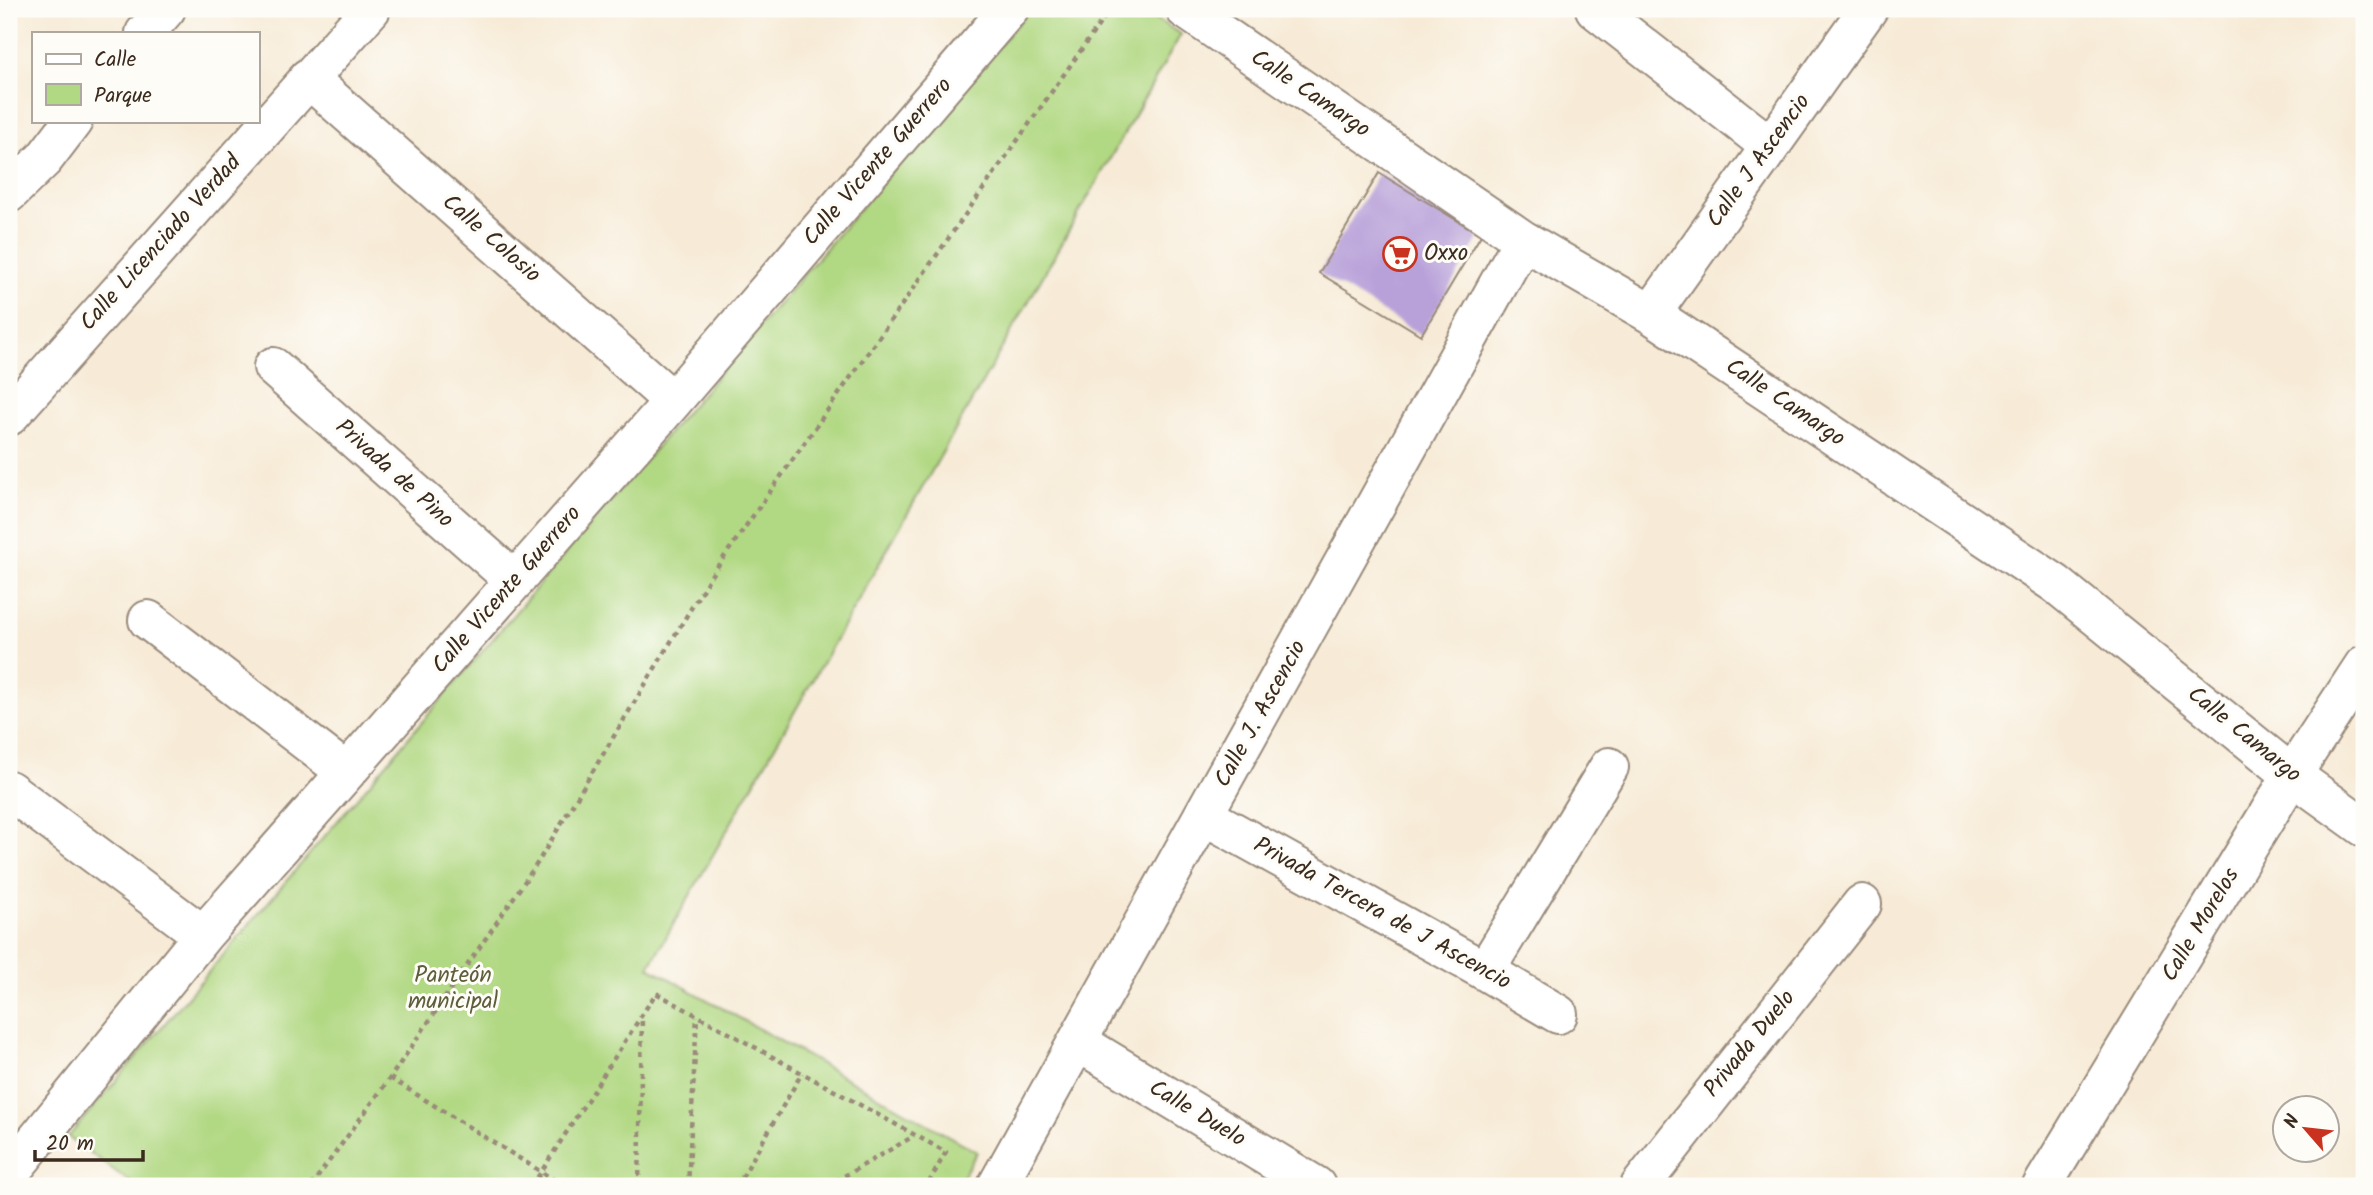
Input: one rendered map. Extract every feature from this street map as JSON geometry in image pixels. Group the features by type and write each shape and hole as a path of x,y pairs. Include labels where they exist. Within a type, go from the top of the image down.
{"street":[{"path":"146,32 166,9"},
{"name":"Calle Licenciado Verdad","path":"9,416 371,9"},
{"name":"Calle Vicente Guerrero","path":"13,1162 203,935 673,401 1009,9"},
{"name":"Calle Camargo","path":"1185,9 1522,240 1651,314 2056,584 2292,775 2364,827"},
{"path":"1595,9 1770,146"},
{"name":"Calle J Ascencio","path":"1651,314 1868,9"},
{"name":"Calle Colosio","path":"308,78 673,401"},
{"path":"9,193 44,159 72,122"},
{"name":"Calle J. Ascencio","path":"997,1186 1205,816 1522,240"},
{"name":"Privada de Pino","path":"273,367 515,581"},
{"path":"148,620 346,772"},
{"name":"Calle Morelos","path":"2042,1186 2292,775 2364,665"},
{"path":"1485,971 1609,767"},
{"path":"9,790 203,935"},
{"name":"Privada Tercera de J Ascencio","path":"1205,816 1558,1014"},
{"name":"Privada Duelo","path":"1640,1186 1862,904"},
{"name":"Calle Duelo","path":"1078,1042 1316,1186"}],"path":[{"path":"311,1186 390,1078 538,862 710,577 1110,9"},
{"path":"533,1186 656,993 946,1152 927,1186"},
{"path":"639,1186 642,1015"},
{"path":"688,1186 697,1016"},
{"path":"737,1186 802,1073"},
{"path":"390,1078 564,1186"},
{"path":"827,1186 915,1135"}],"green space":[{"name":"Panteón municipal","path":"1030,9 1139,9 1181,34 649,967 977,1152 957,1186 136,1186 68,1137"}],"building":[{"name":"Oxxo","path":"1379,173 1481,235 1421,335 1319,273"}],"place":[{"name":"Oxxo","path":"1400,254"}]}
